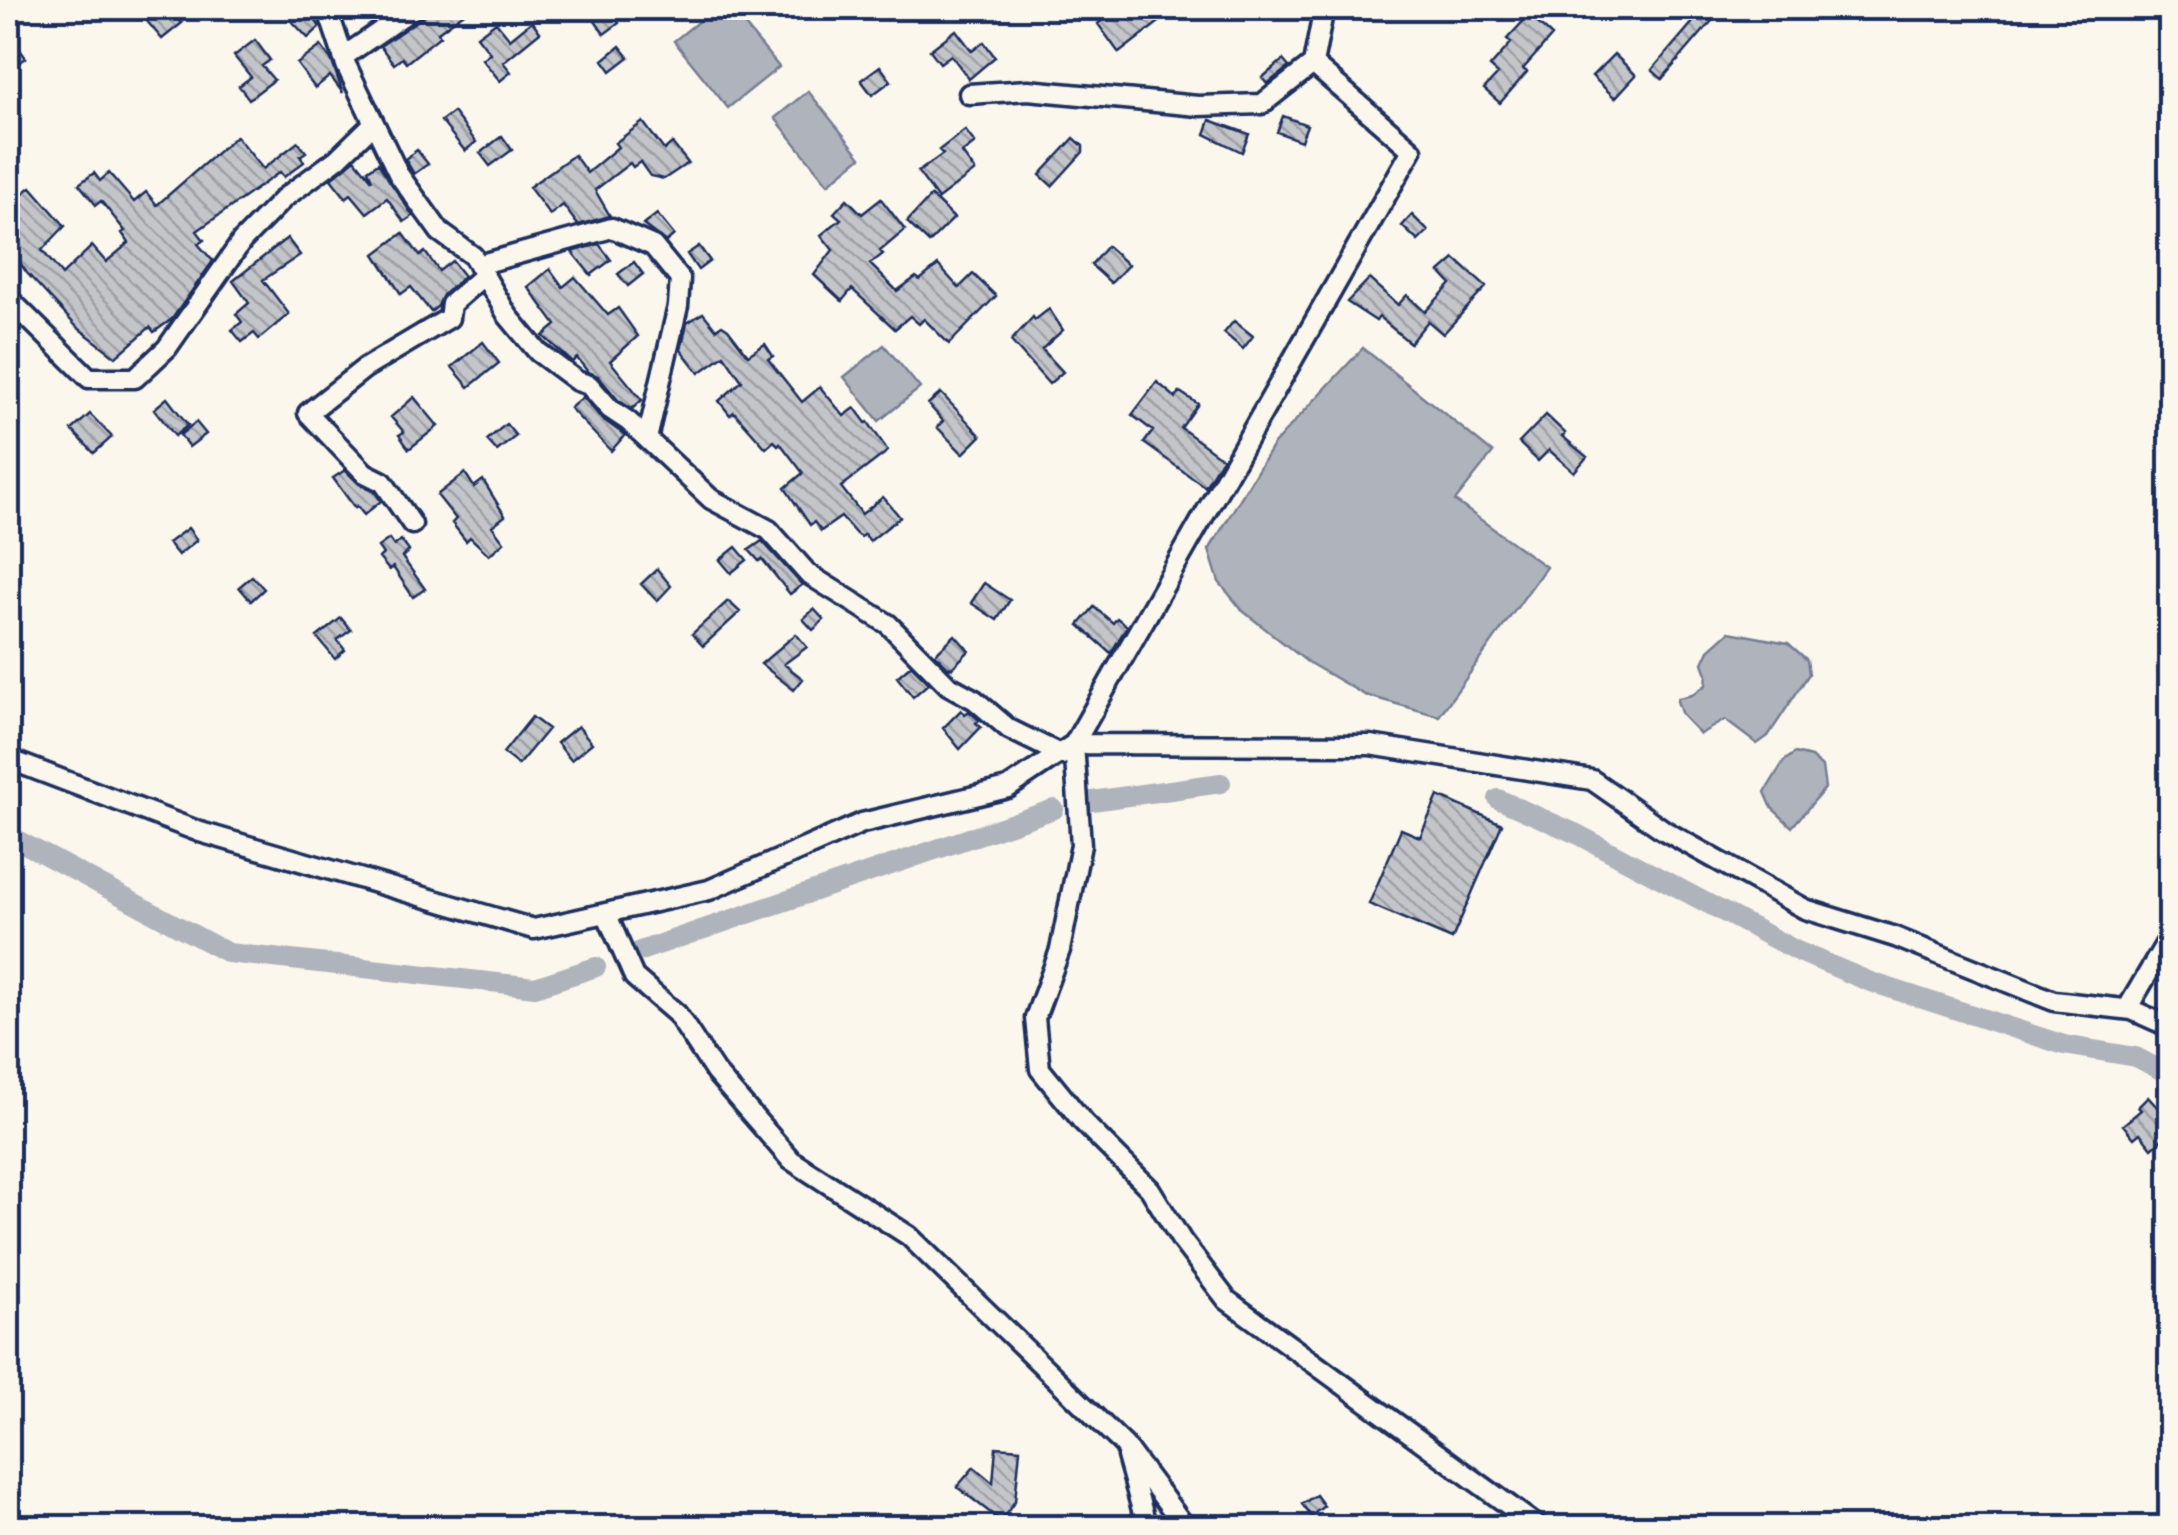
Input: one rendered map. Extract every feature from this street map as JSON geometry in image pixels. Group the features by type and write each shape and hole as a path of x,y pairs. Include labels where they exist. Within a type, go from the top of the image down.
{"street":[{"path":"327,8 343,57 399,174 440,232 473,256 508,316 538,352 577,382 589,385 610,409 711,499 769,530 808,574 888,624 948,685 974,700 1008,730 1068,750 1370,745 1592,780 1665,831 1805,909 1895,938 2054,1001 2127,1009 2170,1028"},
{"path":"343,57 414,8"},
{"path":"969,94 1028,90 1198,106 1262,104 1314,64 1324,8"},
{"path":"8,758 200,832 534,929 709,890 862,823 1008,788 1068,750 1412,150 1314,64"},
{"path":"8,298 89,378 135,378 167,348 242,241 284,198 337,159 374,123"},
{"path":"412,524 383,482 365,474 308,414 365,368 449,318 451,304 481,270 612,228 652,246 680,278 678,306 647,439"},
{"path":"1068,750 1081,845 1060,950 1035,1018 1040,1069 1083,1122 1150,1189 1226,1300 1540,1528"},
{"path":"606,913 634,977 677,1014 714,1072 791,1160 908,1236 1124,1445 1186,1528"},
{"path":"2127,1009 2170,936"},
{"path":"1124,1445 1148,1528"}],"shaded area":[{"path":"715,8 730,8 779,67 728,108 674,41"},
{"path":"808,91 861,157 828,184 775,118"},
{"path":"884,345 920,388 879,421 844,377"},
{"path":"1363,348 1493,453 1455,501 1546,567 1439,716 1365,695 1306,661 1243,611 1219,582 1209,550 1273,445"},
{"path":"1729,632 1788,643 1807,660 1809,674 1768,736 1757,744 1725,720 1700,734 1682,715 1677,701 1706,685 1703,663 1709,650"},
{"path":"1795,753 1811,757 1822,767 1825,788 1792,827 1772,808 1765,792 1784,761"}],"building":[{"path":"136,8 169,8 182,23 162,39"},
{"path":"307,8 320,27 308,38 292,21"},
{"path":"436,8 471,8 406,63 402,58 394,64 380,46"},
{"path":"1093,8 1154,8 1163,19 1119,53 1098,24 1103,19"},
{"path":"1705,8 1723,8 1662,79 1652,70"},
{"path":"610,10 619,23 604,34 595,21"},
{"path":"1529,15 1552,36 1500,103 1484,89 1498,74 1490,67 1511,43 1507,39"},
{"path":"532,21 540,32 503,62 511,72 500,81 482,59 490,53 477,36 496,22 510,39"},
{"path":"956,30 972,51 984,42 995,57 969,79 951,55 940,63 930,50"},
{"path":"8,33 26,58 8,71"},
{"path":"255,40 270,60 262,66 274,80 249,99 239,86 251,77 234,56"},
{"path":"321,46 331,59 343,93 330,76 315,88 297,64"},
{"path":"620,46 629,57 611,71 603,60"},
{"path":"1614,54 1636,75 1615,98 1592,76"},
{"path":"1283,60 1289,67 1267,84 1262,78"},
{"path":"880,66 891,81 872,95 861,80"},
{"path":"453,112 476,142 465,151 441,121"},
{"path":"1283,116 1307,125 1301,141 1277,132"},
{"path":"1210,120 1249,134 1242,152 1205,134"},
{"path":"643,122 664,150 672,143 688,163 664,179 650,176 640,162 633,167 630,163 595,190 610,216 578,225 563,205 550,215 529,187 574,155 587,173 618,147 615,143"},
{"path":"965,130 975,143 962,153 975,171 938,199 918,172 943,154 939,150"},
{"path":"236,136 263,169 298,142 306,152 300,156 304,162 284,177 280,172 197,231 204,240 198,244 213,261 172,319 154,332 150,327 116,357 77,327 27,273 8,246 8,216 13,211 8,205 31,187 65,226 42,250 62,275 92,246 106,262 129,243 122,233 125,231 101,201 96,205 79,184 94,173 100,181 109,173 134,202 146,192 157,205"},
{"path":"502,136 512,150 490,166 480,153"},
{"path":"1074,138 1083,146 1083,152 1052,186 1040,175"},
{"path":"417,150 428,164 414,174 405,159"},
{"path":"355,159 372,180 368,170 378,163 413,216 404,222 387,198 367,213 351,194 346,198 331,179"},
{"path":"931,196 954,218 929,243 907,222"},
{"path":"847,199 862,214 881,199 905,230 870,264 897,291 916,277 920,280 938,265 959,288 973,274 996,296 949,344 924,319 919,324 910,316 895,329 852,289 842,301 814,275 833,250 821,235 841,219 834,213"},
{"path":"657,214 674,235 666,242 643,225"},
{"path":"1412,215 1428,231 1418,241 1402,226"},
{"path":"403,233 420,256 425,252 439,271 452,261 464,276 431,312 411,287 401,294 375,254"},
{"path":"287,238 300,255 263,280 289,314 259,339 254,333 242,342 232,330 242,322 236,314 249,303 233,281"},
{"path":"599,244 611,260 591,275 572,252"},
{"path":"699,246 710,261 698,270 687,254"},
{"path":"1107,246 1128,265 1111,283 1091,265"},
{"path":"1455,259 1486,287 1443,334 1428,321 1410,343 1379,317 1376,321 1347,302 1369,279 1398,305 1407,295 1425,312 1451,284 1440,272"},
{"path":"634,262 643,274 628,286 618,274"},
{"path":"550,269 563,287 575,277 608,315 618,308 638,336 610,361 642,400 632,409 577,358 572,362 543,336 556,325 528,287"},
{"path":"1049,309 1063,330 1042,349 1063,372 1049,384 1011,341 1033,317 1035,320"},
{"path":"703,313 716,329 722,325 728,329 748,355 765,344 773,356 768,359 802,402 820,387 844,416 855,408 888,451 841,487 862,514 883,497 900,517 870,541 864,534 856,534 841,517 821,531 814,522 810,525 785,488 803,473 780,443 774,441 766,448 719,401 742,381 724,355 699,373 681,350 687,323"},
{"path":"1234,321 1253,336 1243,349 1224,333"},
{"path":"483,342 499,363 469,387 452,367"},
{"path":"1157,382 1176,398 1180,392 1198,404 1181,428 1222,458 1205,487 1144,443 1153,431 1132,415"},
{"path":"941,393 981,436 963,454 937,427 943,421 928,404"},
{"path":"414,397 438,426 409,449 399,435 404,432 391,417"},
{"path":"583,397 601,418 625,435 611,451 570,408"},
{"path":"167,398 188,425 175,436 154,409"},
{"path":"90,414 112,437 94,453 72,430"},
{"path":"1546,415 1565,433 1562,436 1587,457 1574,472 1549,450 1538,461 1519,443"},
{"path":"196,422 206,434 189,447 180,435"},
{"path":"506,424 516,436 497,451 487,440"},
{"path":"345,470 381,501 364,515 333,478"},
{"path":"465,473 474,487 483,480 505,516 492,526 504,542 489,555 470,537 466,541 452,523 456,519 437,495"},
{"path":"188,528 197,540 178,555 168,543"},
{"path":"389,539 394,546 401,540 409,551 402,557 425,589 413,597 393,567 389,570 379,558 383,554 378,547"},
{"path":"762,541 802,585 790,594 762,559 759,561 749,550"},
{"path":"736,547 747,560 731,573 720,560"},
{"path":"657,569 671,586 657,601 641,584"},
{"path":"252,576 264,589 251,601 239,587"},
{"path":"984,583 1010,600 997,620 971,603"},
{"path":"728,601 740,612 703,646 692,634"},
{"path":"1094,607 1113,623 1117,618 1127,626 1111,653 1079,625"},
{"path":"814,609 824,620 813,630 803,619"},
{"path":"341,618 351,630 337,640 345,650 335,659 317,637"},
{"path":"796,634 807,647 784,664 803,679 794,690 761,664"},
{"path":"955,635 969,651 952,668 935,654"},
{"path":"911,665 929,683 913,697 897,677"},
{"path":"961,710 965,714 969,711 981,727 960,749 943,728"},
{"path":"532,717 548,729 518,765 503,753"},
{"path":"578,726 592,743 571,760 557,743"},
{"path":"1438,796 1502,824 1452,939 1369,904 1401,829 1420,837"},
{"path":"2148,1097 2158,1108 2163,1105 2170,1115 2170,1133 2152,1148 2140,1133 2134,1138 2123,1125 2141,1110 2138,1107"},
{"path":"996,1447 1020,1449 1015,1501 1001,1521 957,1487 974,1467 993,1483"},
{"path":"1316,1495 1324,1506 1311,1516 1302,1504"}],"waterway":[{"path":"1092,801 1221,783"},
{"path":"1498,799 1579,835 1797,951 1868,981 2064,1045 2136,1057 2170,1075"},
{"path":"640,951 1054,809"},
{"path":"8,835 228,953 535,987 596,967"}]}
